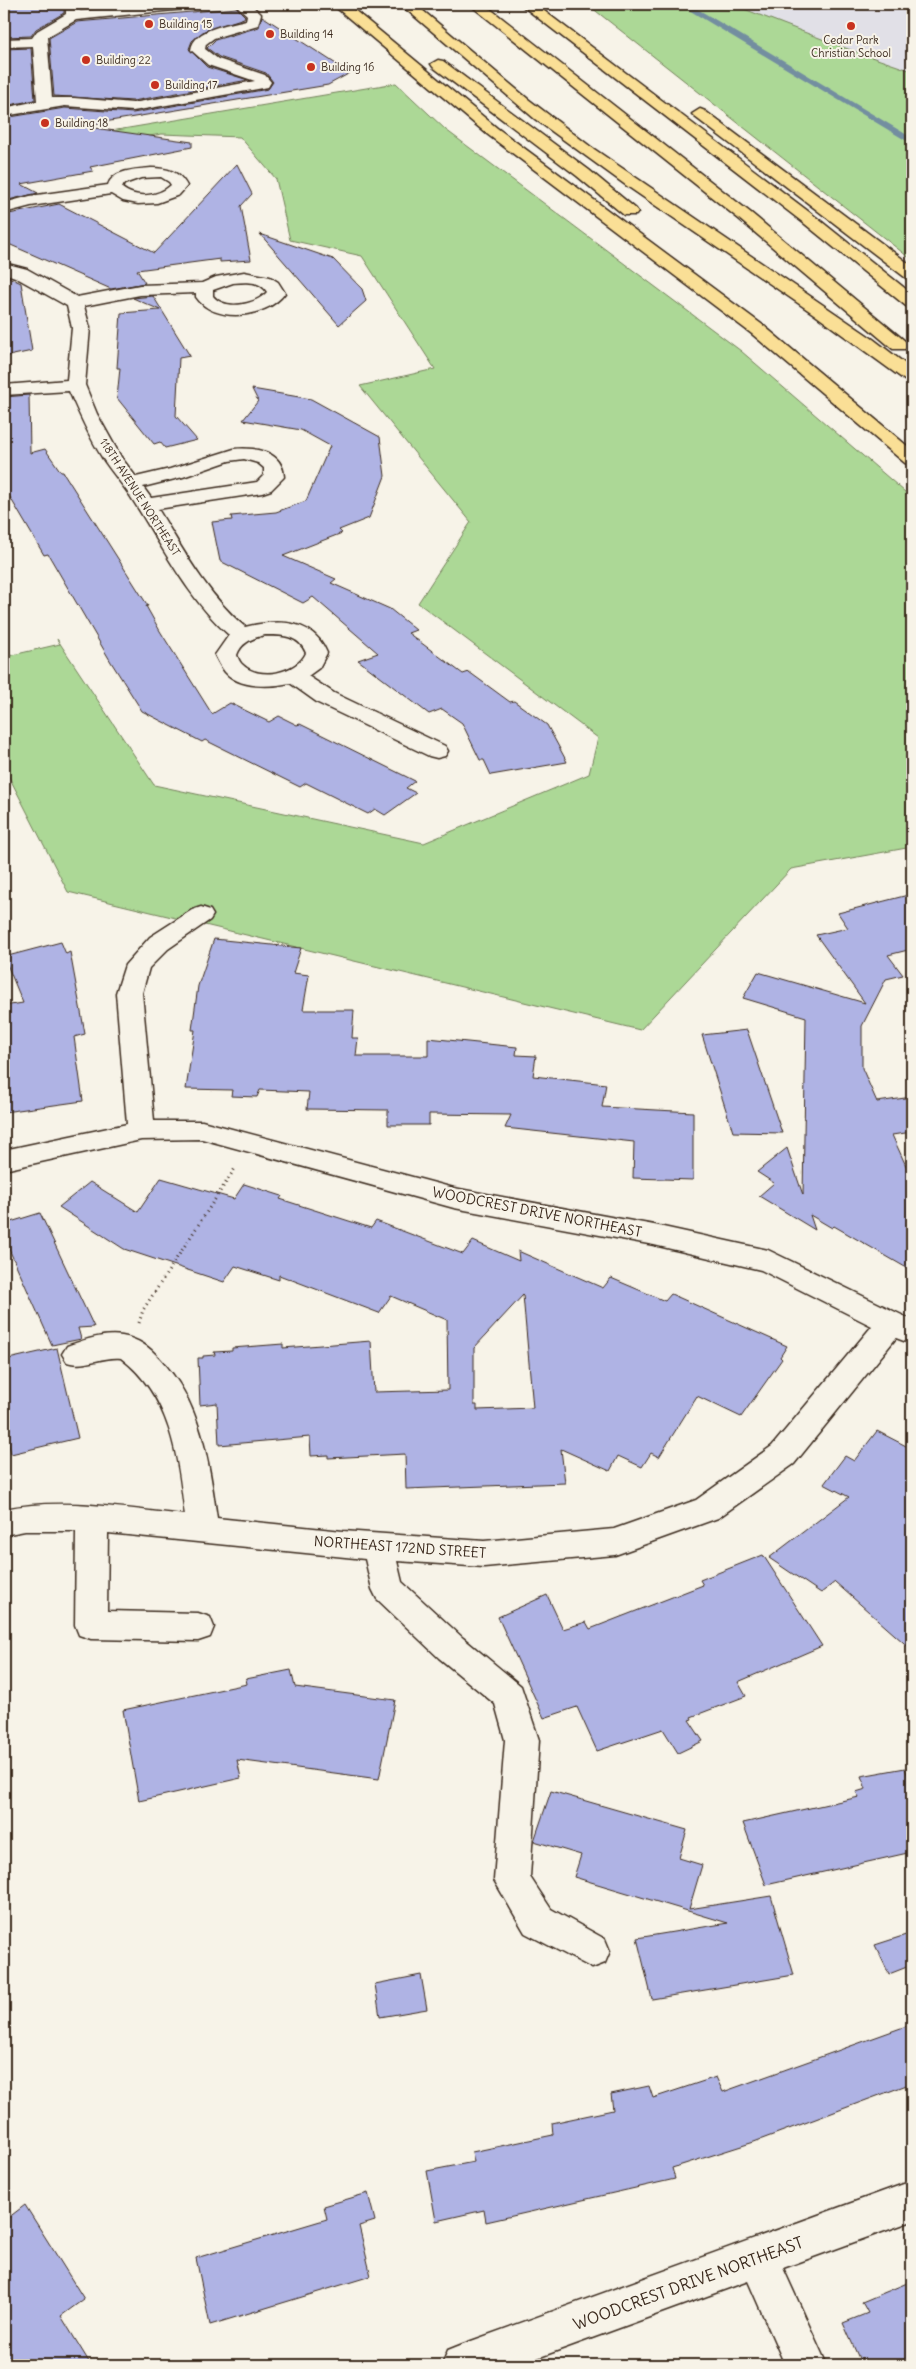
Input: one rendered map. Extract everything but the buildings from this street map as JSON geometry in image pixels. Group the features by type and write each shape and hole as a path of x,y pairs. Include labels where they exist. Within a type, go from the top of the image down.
{"highway":[{"path":"339,4 492,131 758,330"},
{"path":"407,4 540,115 629,180 870,344 912,376"},
{"path":"476,4 730,203 912,357"},
{"path":"496,4 840,274"},
{"path":"527,4 811,221 912,302"},
{"path":"424,53 583,173 640,221"},
{"path":"692,107 912,274"},
{"path":"654,233 758,330 912,459"}],"street":[{"path":"45,104 41,42 39,38 73,10 193,4"},
{"path":"4,112 45,104 74,102 121,108 263,84 264,82 260,78 213,62 198,50 199,42 209,35 253,22 254,14 242,4"},
{"path":"4,43 41,42"},
{"path":"4,208 30,201 114,189"},
{"path":"4,268 21,273 75,303 141,288 205,288"},
{"name":"118TH AVENUE NORTHEAST","path":"75,303 81,328 76,385 88,414 112,458 146,505 186,570 226,622 242,636"},
{"path":"4,390 76,385"},
{"path":"131,484 191,469 211,459 231,454 262,458 274,466 274,476 270,482 255,489 146,505"},
{"path":"290,630 310,639 317,652 310,666 293,675 265,679 252,678 232,669 226,655 228,648 242,636 253,631 290,630"},
{"path":"293,675 326,698 437,751"},
{"path":"141,1131 129,993 137,965 159,943 201,915"},
{"name":"WOODCREST DRIVE NORTHEAST","path":"4,1160 141,1131 202,1130 454,1198 654,1235 768,1261 902,1328"},
{"name":"NORTHEAST 172ND STREET","path":"4,1522 25,1518 92,1518 378,1547 484,1554 615,1542 707,1509 784,1455 902,1328"},
{"path":"77,1354 109,1346 130,1349 151,1368 172,1396 191,1449 203,1530"},
{"path":"92,1518 91,1625 198,1627"},
{"path":"378,1547 388,1589 451,1648 509,1696 522,1740 512,1880 538,1921 592,1951"},
{"name":"WOODCREST DRIVE NORTHEAST","path":"463,2365 912,2201"},
{"path":"758,2258 806,2365"}],"path":[{"path":"130,1349 143,1310 181,1249 253,1143"}],"shaded area":[{"name":"Cedar Park Christian School","path":"731,4 912,4 912,71 848,49"}],"green space":[{"path":"587,4 731,4 848,49 912,71 912,260"},
{"path":"396,83 446,130 741,351 912,498 912,847 791,869 640,1030 68,892 4,767 4,657 60,644 57,639 154,785 424,843 589,774 598,738 418,603 471,522 360,386 435,369 362,256 290,240 276,179 240,137 162,134 4,158 4,149"}],"waterway":[{"path":"684,4 912,141"}],"place":[{"name":"Building 15","path":"149,24"},
{"name":"Cedar Park Christian School","path":"851,26"},
{"name":"Building 14","path":"270,34"},
{"name":"Building 22","path":"86,60"},
{"name":"Building 16","path":"311,67"},
{"name":"Building 17","path":"155,85"},
{"name":"Building 18","path":"45,123"}]}
